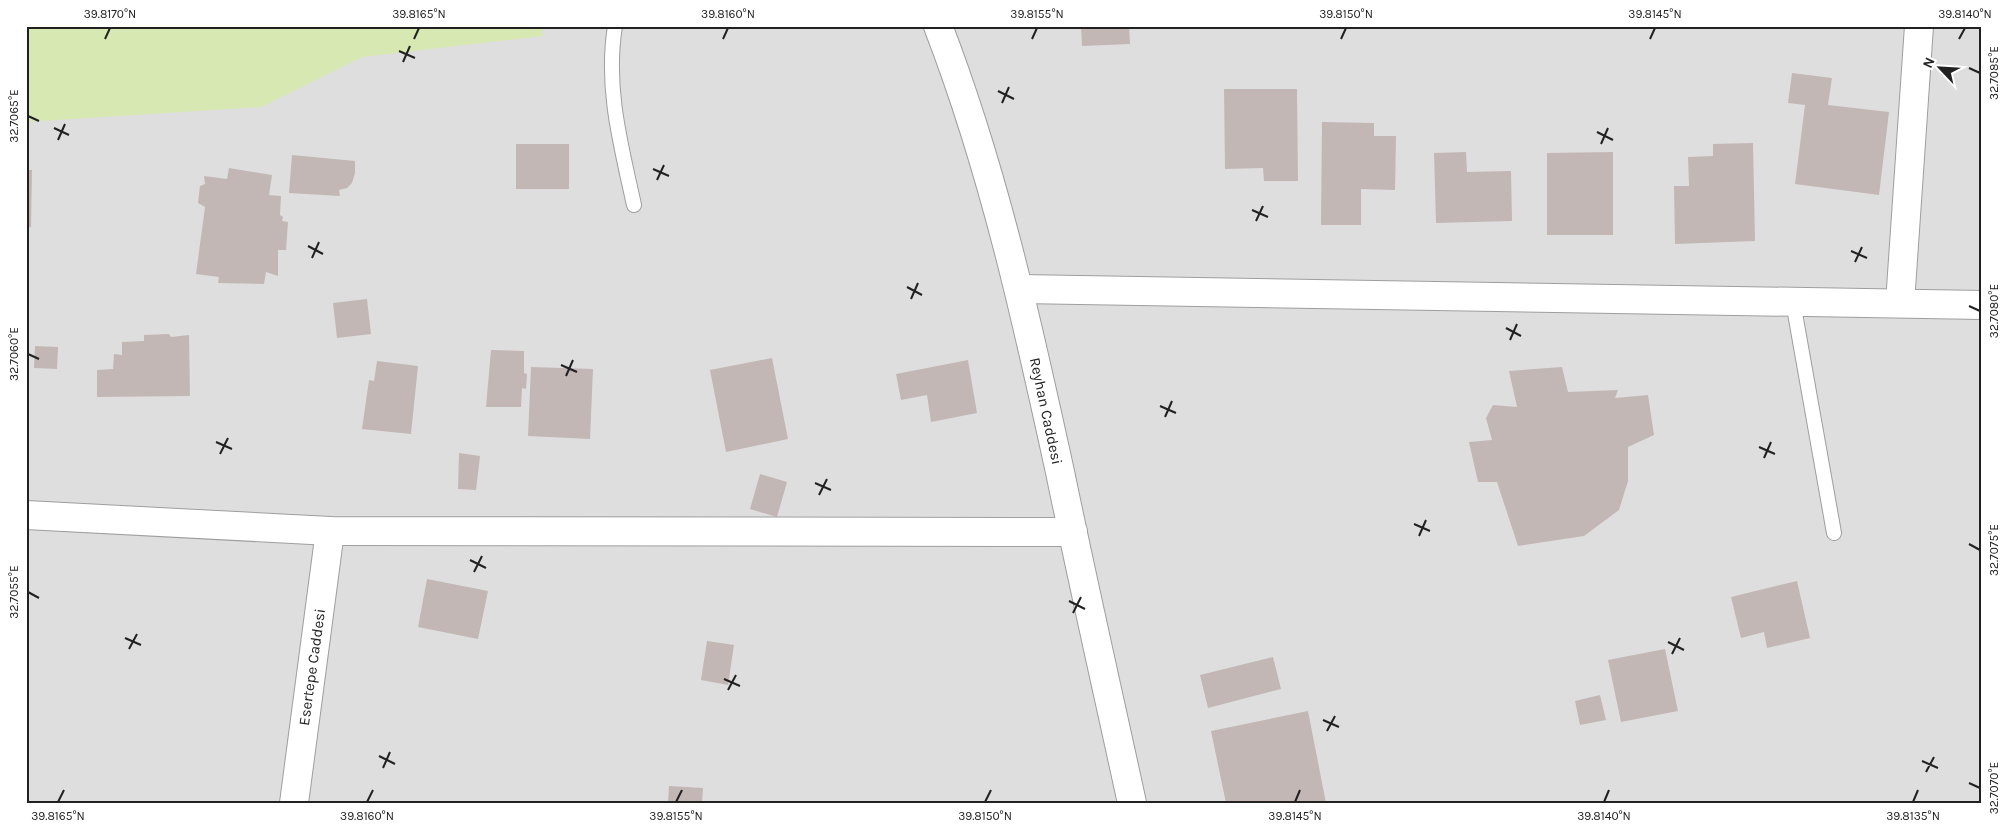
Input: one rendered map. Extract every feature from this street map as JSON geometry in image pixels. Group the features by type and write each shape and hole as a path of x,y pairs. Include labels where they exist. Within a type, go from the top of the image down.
{"street":[{"name":"Reyhan Caddesi","path":"938,26 959,79 987,169 1020,289 1132,803"},
{"path":"1900,304 1919,26"},
{"path":"1020,289 1982,305"},
{"path":"26,515 330,531 1073,532"},
{"name":"Esertepe Caddesi","path":"294,803 330,531"}],"lane":[{"path":"615,26 611,75 614,116 634,205"},
{"path":"1793,302 1834,533"}],"shaded area":[{"path":"26,26 1982,26 1982,803 26,803"}],"green space":[{"path":"26,26 541,26 543,36 362,57 261,107 26,122"}],"building":[{"path":"1081,26 1129,26 1130,44 1082,46"},
{"path":"1792,73 1832,78 1828,105 1889,112 1879,195 1795,184 1805,105 1788,103"},
{"path":"1224,89 1297,89 1298,181 1264,181 1263,168 1225,169"},
{"path":"1322,122 1374,123 1374,136 1396,136 1395,190 1361,189 1361,225 1321,225"},
{"path":"1753,143 1755,241 1675,244 1674,186 1689,186 1688,157 1713,156 1713,144"},
{"path":"516,144 569,144 569,189 516,189"},
{"path":"1466,152 1467,172 1511,171 1512,221 1436,223 1434,153"},
{"path":"1613,152 1613,235 1547,235 1547,153"},
{"path":"292,155 355,161 355,173 352,183 347,188 339,190 340,196 289,193"},
{"path":"229,168 272,175 269,195 281,196 280,215 283,217 282,221 288,222 286,250 278,250 278,276 266,272 264,284 218,283 219,277 196,274 205,207 198,203 200,186 205,184 204,176 227,179"},
{"path":"26,170 32,170 31,227 26,227"},
{"path":"367,299 371,334 337,338 333,303"},
{"path":"169,334 171,337 189,335 190,396 97,397 97,370 113,369 114,354 122,355 122,342 144,341 144,335"},
{"path":"35,346 58,347 57,369 34,368"},
{"path":"491,350 524,351 524,373 527,374 526,389 522,388 521,407 486,407"},
{"path":"772,358 788,439 726,452 710,370"},
{"path":"968,360 977,413 931,422 927,395 901,400 896,374"},
{"path":"377,361 418,366 411,434 362,429 369,380 374,381"},
{"path":"531,367 593,369 590,439 528,436"},
{"path":"1562,367 1568,392 1618,390 1615,398 1648,395 1654,435 1628,447 1628,481 1619,510 1584,536 1518,546 1497,482 1478,482 1469,442 1492,440 1486,418 1493,405 1517,407 1509,371"},
{"path":"459,453 480,456 476,490 458,489"},
{"path":"760,474 787,482 777,517 750,509"},
{"path":"427,579 488,591 478,639 418,627"},
{"path":"1797,581 1810,638 1767,648 1764,632 1741,638 1731,597"},
{"path":"707,641 734,645 728,685 701,680"},
{"path":"1665,649 1678,711 1621,722 1608,660"},
{"path":"1273,657 1281,689 1208,708 1200,675"},
{"path":"1600,695 1606,720 1580,725 1575,701"},
{"path":"1308,711 1326,803 1226,803 1211,731"},
{"path":"669,786 703,788 702,803 668,803"}]}
